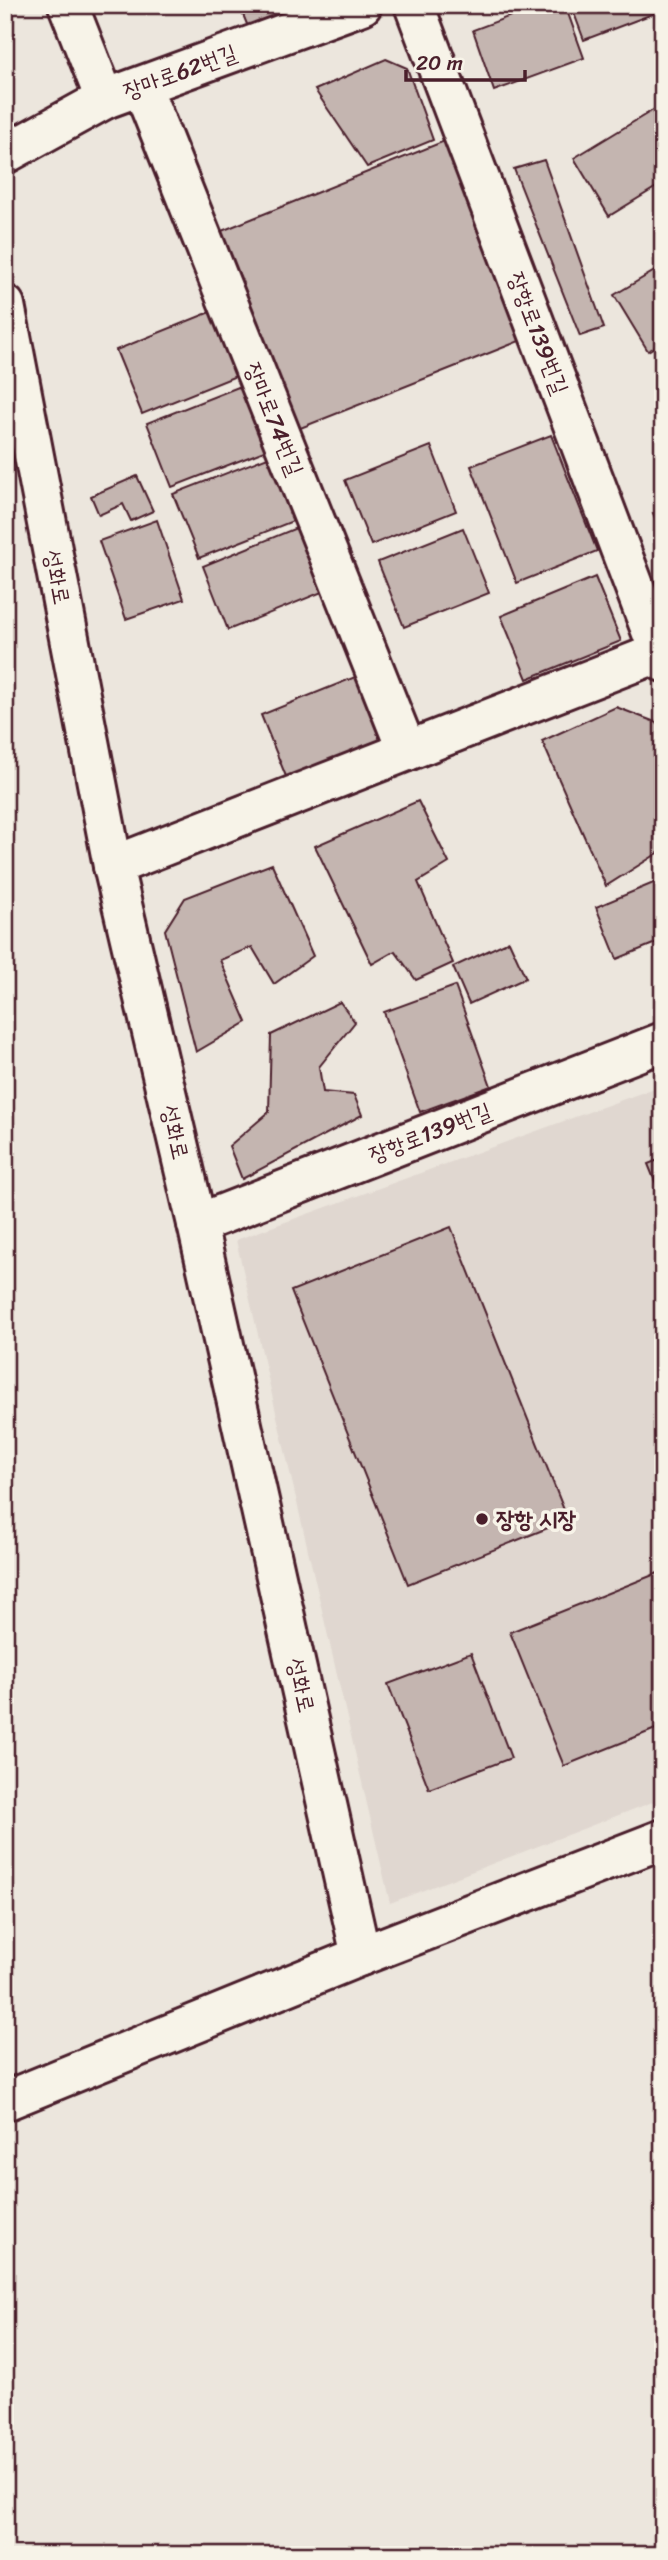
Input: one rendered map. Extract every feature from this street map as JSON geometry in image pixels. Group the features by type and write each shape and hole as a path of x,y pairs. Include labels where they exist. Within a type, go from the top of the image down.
{"street":[{"path":"68,5 104,99"},
{"name":"장마로62번길","path":"5,154 104,99 362,5"},
{"name":"장항로139번길","path":"414,5 662,655"},
{"name":"장마로74번길","path":"142,87 407,751"},
{"name":"성화로","path":"5,305 113,866 197,1224 362,1956"},
{"path":"113,866 662,655"},
{"name":"장항로139번길","path":"197,1224 663,1042"},
{"path":"5,2101 362,1956 663,1839"}],"shaded area":[{"name":"장항 시장","path":"663,1085 663,1798 390,1903 236,1240"}],"building":[{"path":"239,5 324,5 251,34"},
{"path":"540,5 565,5 584,58 494,91 473,30"},
{"path":"571,5 663,5 663,10 584,40"},
{"path":"386,59 407,68 433,140 367,167 315,90"},
{"path":"663,104 663,183 609,216 574,158"},
{"path":"447,140 527,338 298,429 219,232"},
{"path":"544,160 604,328 580,336 514,169"},
{"path":"663,266 663,342 648,351 614,295"},
{"path":"220,308 246,372 142,414 116,350"},
{"path":"251,382 277,446 172,487 147,423"},
{"path":"551,435 597,551 517,583 471,466"},
{"path":"431,446 456,511 371,545 345,480"},
{"path":"278,453 303,517 199,558 173,494"},
{"path":"137,476 153,511 131,521 123,504 99,515 91,496"},
{"path":"663,512 663,537 653,513"},
{"path":"157,520 184,599 126,619 99,541"},
{"path":"306,524 332,588 228,630 203,566"},
{"path":"463,528 489,593 404,627 378,562"},
{"path":"595,577 621,641 527,679 501,616"},
{"path":"365,673 390,738 287,779 261,715"},
{"path":"616,707 663,725 663,850 606,886 542,741"},
{"path":"418,801 449,863 418,882 453,963 416,980 395,951 372,964 315,846"},
{"path":"272,864 313,956 274,984 252,947 220,960 247,1022 196,1052 165,930 185,898"},
{"path":"663,879 663,940 617,959 596,907"},
{"path":"509,941 526,978 469,1004 453,967"},
{"path":"455,986 491,1086 420,1112 384,1012"},
{"path":"340,1002 355,1022 319,1067 323,1092 354,1095 362,1115 242,1179 229,1146 269,1112 271,1035"},
{"path":"663,1158 663,1201 648,1164"},
{"path":"451,1227 568,1520 408,1584 291,1291"},
{"path":"663,1571 663,1726 564,1766 510,1632"},
{"path":"471,1653 511,1758 429,1789 388,1684"}],"place":[{"name":"장항 시장","path":"482,1519"}]}
